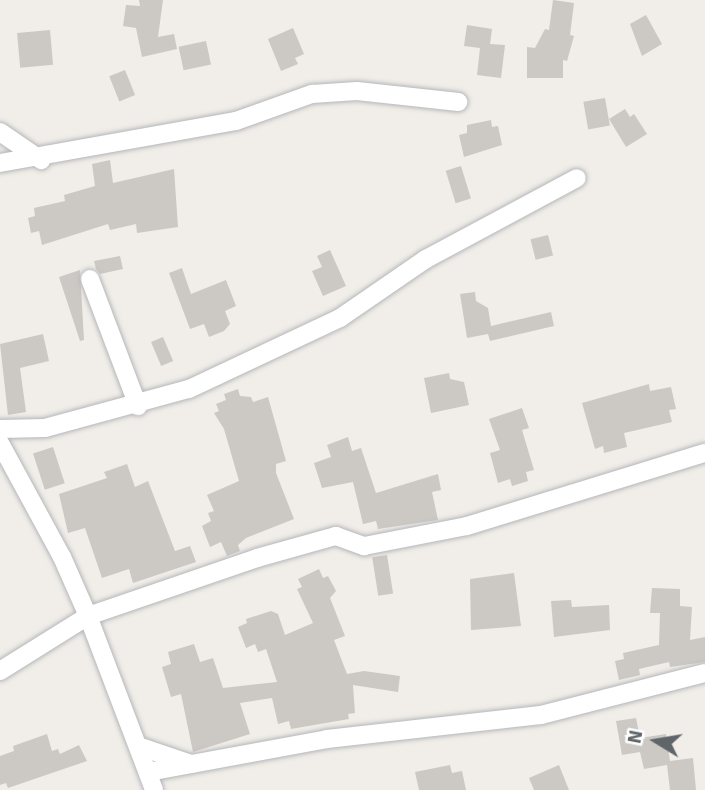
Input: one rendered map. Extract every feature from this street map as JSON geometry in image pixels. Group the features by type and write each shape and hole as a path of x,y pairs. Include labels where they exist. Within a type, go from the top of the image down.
{"street":[{"path":"0,163 41,160 236,121 313,94 379,92 458,102"},
{"path":"0,132 41,160"},
{"path":"0,429 45,429 138,406 189,389 340,318 426,259 577,178"},
{"path":"90,279 138,406"},
{"path":"0,443 62,557 88,616 154,790"},
{"path":"0,671 88,616 328,538 342,536 364,546 467,526 705,453"},
{"path":"148,772 327,739 541,715 705,673"},
{"path":"138,746 194,765"}],"building":[{"path":"139,0 163,0 158,37 174,34 177,49 142,57 136,28 123,26 126,5 140,6"},
{"path":"553,0 574,3 570,35 574,36 567,61 563,60 563,78 527,78 527,47 535,48 545,29 549,30"},
{"path":"646,15 662,44 642,56 630,24"},
{"path":"467,25 492,29 490,44 505,45 501,78 477,75 480,48 464,46"},
{"path":"293,28 304,54 295,58 298,64 281,71 268,39"},
{"path":"50,30 53,65 20,68 17,33"},
{"path":"206,41 211,64 184,70 179,47"},
{"path":"125,70 135,95 119,101 109,76"},
{"path":"605,98 610,126 588,129 583,102"},
{"path":"625,109 630,117 634,114 647,134 626,147 609,119"},
{"path":"491,120 492,127 498,126 502,145 464,157 459,135 467,133 467,125"},
{"path":"110,160 113,183 174,169 178,227 137,233 136,224 110,230 108,224 42,245 39,231 31,233 28,218 35,216 34,208 65,201 64,195 95,186 92,164"},
{"path":"461,166 471,199 456,203 446,171"},
{"path":"548,235 553,255 536,260 531,239"},
{"path":"330,250 346,286 323,296 312,271 322,267 317,256"},
{"path":"120,256 123,269 100,274 96,269 94,261"},
{"path":"182,268 191,294 226,280 236,306 225,311 230,324 224,331 209,337 204,324 190,329 169,273"},
{"path":"80,270 84,340 80,341 59,277"},
{"path":"475,292 476,301 488,308 491,326 551,312 554,326 490,341 488,334 467,338 460,294"},
{"path":"43,334 49,361 20,368 26,412 8,415 0,344"},
{"path":"163,337 173,361 161,366 151,342"},
{"path":"449,373 450,379 464,382 469,405 431,413 424,378"},
{"path":"649,384 650,391 671,387 676,409 669,410 672,422 624,433 627,447 604,453 603,446 595,449 582,403"},
{"path":"238,389 240,396 251,397 253,402 268,397 286,461 276,464 276,473 294,519 246,538 238,545 240,551 227,556 221,542 210,547 202,526 211,521 208,513 214,511 207,495 239,481 224,429 214,413 219,411 216,404 226,400 224,394"},
{"path":"522,408 529,428 522,430 534,470 526,472 528,481 512,486 510,479 498,483 490,453 500,450 489,419"},
{"path":"348,437 352,451 361,448 376,493 438,474 441,490 432,492 438,520 378,529 376,521 363,524 353,482 322,488 314,463 331,457 327,445"},
{"path":"53,447 65,483 45,490 33,453"},
{"path":"127,464 135,487 148,481 175,551 190,546 196,562 133,583 129,569 102,578 85,528 68,533 59,494 107,478 104,472"},
{"path":"387,555 393,594 378,596 372,557"},
{"path":"319,569 323,578 328,576 336,591 330,598 345,636 334,640 347,674 364,671 400,676 398,692 353,685 355,713 348,714 349,719 291,729 289,721 278,724 272,698 240,703 250,734 193,752 181,694 171,697 162,667 171,664 168,652 194,644 200,662 213,658 223,688 277,682 266,649 258,652 255,644 246,648 238,627 247,623 246,619 271,611 278,614 285,635 313,623 297,589 302,587 298,579"},
{"path":"514,573 521,626 471,630 470,579"},
{"path":"652,588 680,589 680,606 692,607 690,640 705,637 705,662 670,667 669,662 639,669 640,675 619,680 615,661 624,659 623,653 659,645 660,613 650,613"},
{"path":"571,600 572,607 609,605 610,630 554,637 551,601"},
{"path":"636,718 640,738 666,734 670,761 693,758 696,790 670,790 667,765 644,769 640,752 622,755 616,721"},
{"path":"47,734 52,751 58,749 60,754 79,745 87,761 8,788 6,783 0,785 0,756 14,751 13,746"},
{"path":"450,765 452,773 462,771 466,790 419,790 415,772"},
{"path":"559,765 569,790 534,790 529,778"}]}
